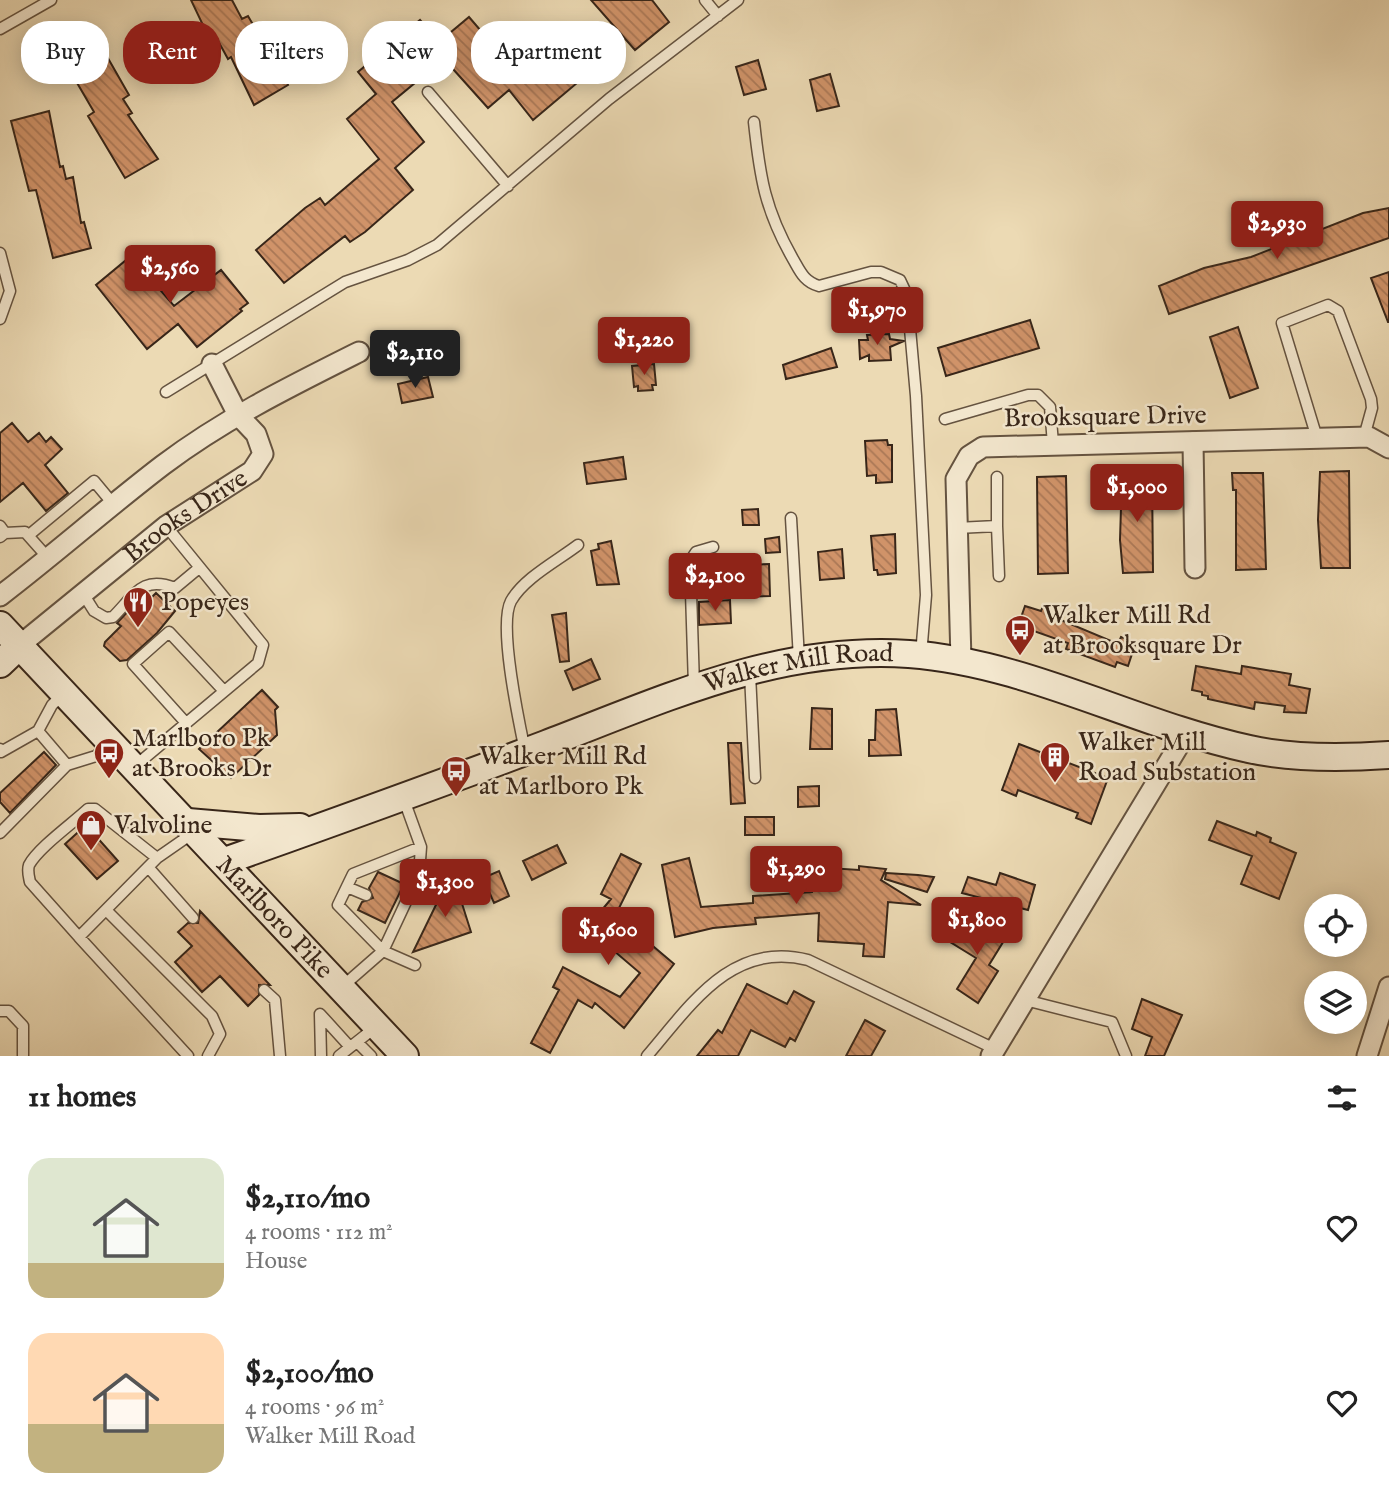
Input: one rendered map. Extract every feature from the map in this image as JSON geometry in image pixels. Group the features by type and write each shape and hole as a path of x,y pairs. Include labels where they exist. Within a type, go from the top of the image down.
{"street":[{"path":"212,363 238,415 359,352"},
{"name":"Brooks Drive","path":"0,596 163,465 238,415 256,434 263,454 252,471 166,526 82,592 0,664"},
{"path":"1367,437 1389,448"},
{"name":"Brooksquare Drive","path":"961,660 956,479 969,456 983,447 1367,437"},
{"path":"1193,442 1195,568"},
{"name":"Marlboro Pike","path":"0,625 343,987 361,1038 405,1056"},
{"name":"Walker Mill Road","path":"225,861 323,827 694,687 749,670 799,659 836,655 921,656 961,660 1043,683 1187,732 1251,750 1280,754 1389,755"},
{"path":"994,1053 1187,732"},
{"path":"192,827 323,827"},
{"path":"1367,1056 1389,987"}],"lane":[{"path":"0,29 51,0"},
{"path":"705,0 718,16"},
{"path":"166,392 345,282 423,253 508,186 609,100 738,0"},
{"path":"428,92 508,186"},
{"path":"754,122 760,175 774,225 804,278 818,286 881,272 900,280 906,295 916,396 926,595 921,656"},
{"path":"0,253 10,291 0,319"},
{"path":"1317,438 1282,323 1328,305 1338,311 1371,400 1367,437"},
{"path":"945,419 1028,395 1038,395 1050,407 1053,444"},
{"path":"997,477 999,576"},
{"path":"29,536 94,481 114,505"},
{"path":"791,518 799,659"},
{"path":"135,767 258,663 263,645 166,526"},
{"path":"957,528 997,526"},
{"path":"2,532 25,532 49,559"},
{"path":"525,752 508,645 508,611 511,601 522,587 578,545"},
{"path":"694,687 690,561 696,552 713,547"},
{"path":"82,592 94,611 106,618 113,617 149,583 160,581 175,588 199,568"},
{"path":"186,723 133,664 169,632 224,691"},
{"path":"749,670 755,778"},
{"path":"0,751 38,731 52,705 64,692"},
{"path":"38,731 67,765"},
{"path":"0,833 67,765 96,756 111,741"},
{"path":"343,987 383,951 396,911 419,874 421,847 403,797"},
{"path":"157,858 95,809 88,809 29,866 30,882 188,1056"},
{"path":"79,937 157,858 192,827"},
{"path":"415,965 383,951 338,905 353,874 421,847"},
{"path":"148,867 193,918"},
{"path":"347,887 366,895"},
{"path":"107,911 212,1016 220,1034 208,1056"},
{"path":"647,1056 709,984 724,972 757,958 781,957 808,960 994,1053"},
{"path":"264,990 275,1000 280,1056"},
{"path":"1025,1000 1112,1022 1126,1056"},
{"path":"0,1011 9,1011 23,1026 23,1056"},
{"path":"321,1056 320,1014 361,1038 371,1056"},
{"path":"339,1056 361,1038"}],"building":[{"path":"191,0 232,0 242,19 248,16 251,21 235,21 235,65 221,46 221,21 201,21"},
{"path":"591,0 652,0 669,22 635,50 626,40 626,21 609,21"},
{"path":"469,17 472,21 471,84 576,84 533,120 509,90 488,108 457,73 457,27"},
{"path":"109,60 129,95 123,99 132,113 128,115 158,159 125,178 88,116 94,112 78,84 109,84"},
{"path":"758,60 766,89 744,95 736,67"},
{"path":"830,74 839,106 817,111 810,80"},
{"path":"244,84 287,84 288,85 254,105"},
{"path":"368,84 414,84 392,102 424,142 395,168 413,190 365,232 350,242 345,236 284,283 256,250 320,198 325,205 379,159 347,119 376,94"},
{"path":"49,111 60,167 63,166 66,179 73,177 81,223 84,222 91,248 53,258 36,190 29,191 11,121"},
{"path":"1389,208 1389,238 1169,314 1159,286 1204,268 1251,257 1363,213"},
{"path":"131,256 174,306 221,270 248,303 240,309 242,311 197,347 178,324 147,349 96,285"},
{"path":"1389,272 1389,322 1388,322 1371,278"},
{"path":"1030,320 1039,348 946,376 938,348"},
{"path":"1238,327 1258,388 1230,398 1210,337"},
{"path":"889,334 890,339 904,341 890,347 891,360 869,361 869,355 860,359 859,340 868,340 867,335"},
{"path":"831,348 837,367 786,379 783,365"},
{"path":"654,364 656,385 652,385 653,390 638,391 638,386 634,387 632,366"},
{"path":"428,377 433,397 402,403 398,384"},
{"path":"12,423 28,442 39,433 46,442 51,437 62,449 45,465 68,493 46,511 23,483 0,502 0,433"},
{"path":"887,440 888,445 892,445 892,482 876,483 876,475 867,476 865,441"},
{"path":"623,457 626,479 587,484 584,463"},
{"path":"1349,471 1350,568 1321,568 1318,520 1320,472"},
{"path":"1232,473 1263,473 1266,569 1236,570 1236,490 1233,490"},
{"path":"1122,475 1152,475 1153,572 1123,573 1120,540"},
{"path":"1066,476 1068,573 1038,574 1037,477"},
{"path":"758,509 759,525 743,525 742,510"},
{"path":"895,534 896,573 878,575 877,570 874,570 871,536"},
{"path":"779,537 780,552 766,553 765,539"},
{"path":"611,541 619,584 597,585 591,551 599,549 598,544"},
{"path":"842,549 844,578 820,580 818,552"},
{"path":"769,564 770,596 730,597 729,571 750,570 750,565"},
{"name":"Popeyes","path":"156,593 175,611 157,633 127,660 120,661 104,646 105,642 121,626 117,623 132,607 137,612"},
{"path":"730,600 731,623 699,625 699,602"},
{"path":"1025,606 1041,611 1043,606 1058,613 1056,618 1118,644 1121,637 1136,642 1128,666 1117,662 1115,667 1066,649 1068,643 1034,631 1033,634 1017,629"},
{"path":"566,613 569,661 560,662 552,615"},
{"path":"591,659 600,679 573,690 565,671"},
{"path":"1196,666 1241,674 1242,666 1291,674 1289,685 1310,689 1306,713 1284,712 1285,706 1255,702 1254,709 1208,699 1202,692 1192,690"},
{"path":"262,690 278,707 275,710 277,735 231,778 199,749"},
{"path":"812,708 832,709 832,749 810,749"},
{"path":"896,709 901,755 869,756 869,740 875,740 876,710"},
{"path":"728,743 741,743 745,803 731,804"},
{"name":"Walker Mill Road Substation","path":"1019,744 1108,778 1091,824 1076,818 1078,813 1018,790 1016,796 1002,790"},
{"path":"44,752 56,765 10,813 0,802 0,793"},
{"path":"819,786 819,806 798,807 798,787"},
{"path":"745,817 774,817 774,835 745,835"},
{"path":"1217,821 1256,836 1257,832 1271,838 1270,842 1296,853 1279,899 1241,884 1252,856 1209,840"},
{"name":"Valvoline","path":"86,825 118,861 97,879 65,844"},
{"path":"557,845 566,863 532,880 523,861"},
{"path":"621,854 641,864 613,920 635,940 640,935 674,964 624,1028 595,1003 592,1008 578,1000 550,1053 531,1043 559,990 553,987 563,967 620,997 640,973 587,928 611,899 601,894"},
{"path":"689,858 701,907 753,903 753,896 812,892 813,867 859,870 859,866 886,869 881,880 921,905 888,902 884,957 863,956 864,944 818,941 819,913 755,918 756,924 713,928 675,937 662,865"},
{"path":"499,871 509,896 494,903 483,878"},
{"path":"378,872 404,884 385,923 358,910 362,902 373,898 369,888"},
{"path":"452,872 471,932 413,952"},
{"path":"886,873 934,877 927,892 885,879"},
{"path":"1000,873 1035,885 1028,910 962,893 968,877 996,885"},
{"path":"200,911 270,985 259,985 259,995 248,1006 220,976 202,992 175,962 192,946 178,932 188,923 198,923"},
{"path":"947,921 977,940 989,922 1008,934 989,965 998,971 978,1003 957,989 976,958 942,937"},
{"path":"747,984 787,1004 794,991 814,1002 795,1041 790,1038 785,1047 751,1030 738,1056 697,1056 718,1030 722,1033"},
{"path":"1142,999 1182,1015 1164,1056 1145,1056 1152,1037 1132,1029"},
{"path":"865,1020 885,1031 871,1056 846,1056"}],"place":[{"name":"Popeyes","path":"138,629"},
{"name":"Walker Mill Rd at Brooksquare Dr","path":"1020,657"},
{"name":"Marlboro Pk at Brooks Dr","path":"109,780"},
{"name":"Walker Mill Road Substation","path":"1055,784"},
{"name":"Walker Mill Rd at Marlboro Pk","path":"456,798"},
{"name":"Valvoline","path":"91,852"}]}
